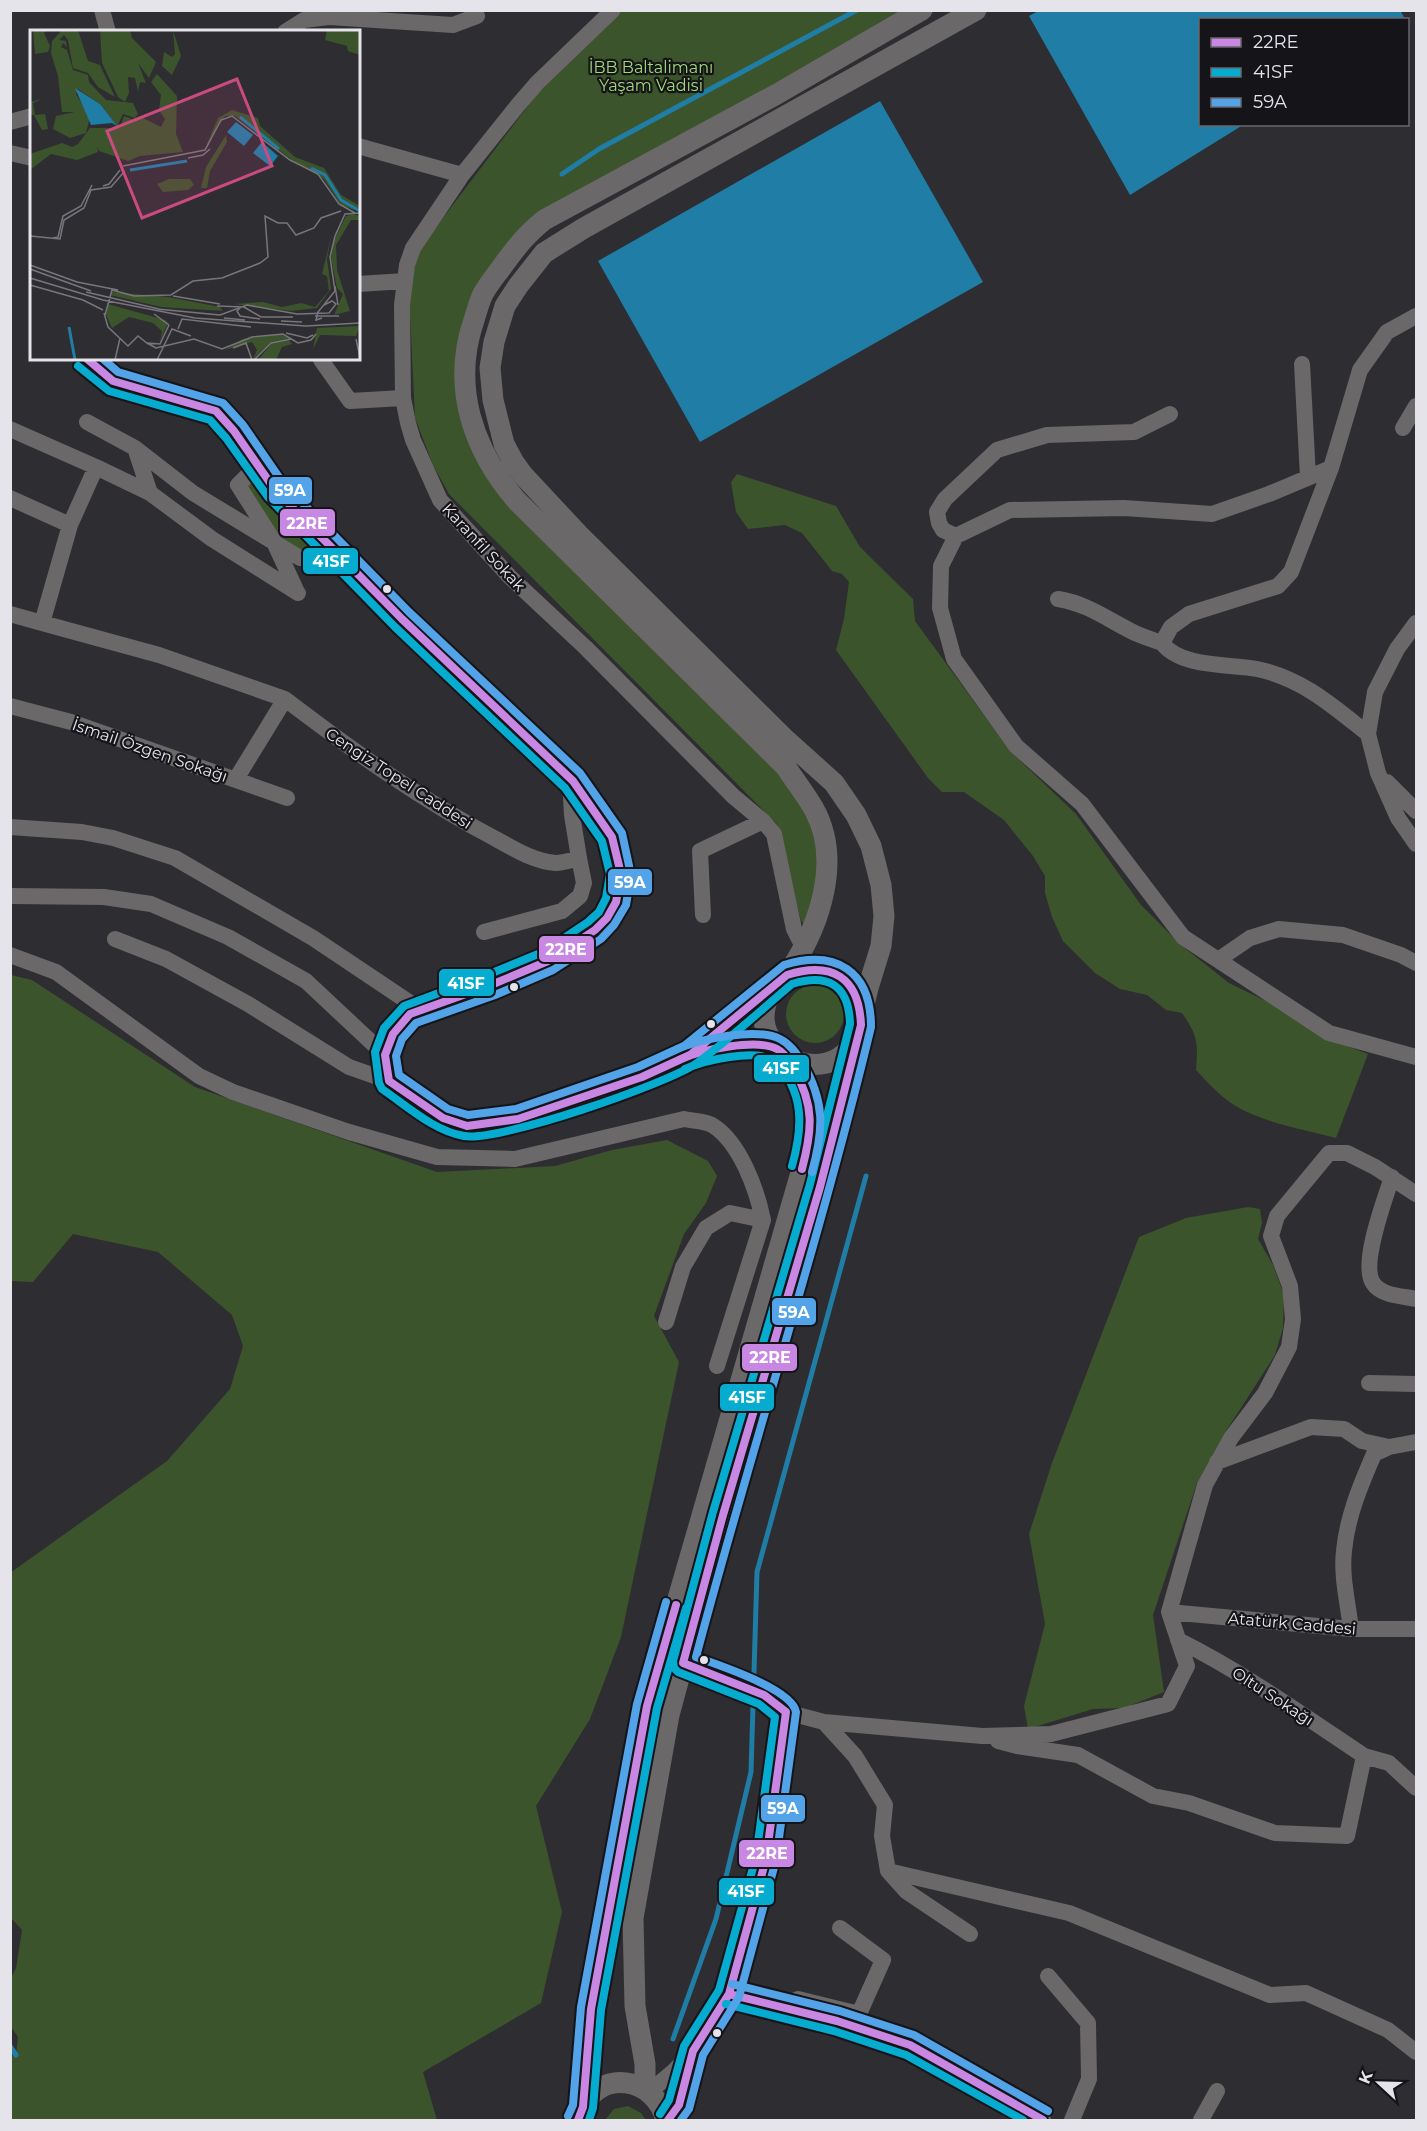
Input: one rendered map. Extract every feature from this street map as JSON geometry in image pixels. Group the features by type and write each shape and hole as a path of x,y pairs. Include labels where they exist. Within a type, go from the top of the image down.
{"main road":[{"path":"580,2114 591,2009 647,1706 811,1138 808,1100 798,1075 768,1035 765,1015 769,995 804,949 817,917 825,888 827,861 815,810 786,767 502,484 481,449 471,423 465,360 471,330 482,296 524,236 544,220 787,88 921,10"},
{"path":"647,2090 635,2006 633,1918 669,1714 723,1515 820,1186 881,946 884,916 878,868 871,846 856,815 834,783 784,738 579,535 523,475 513,461 499,428 493,400 490,368 494,342 505,306 544,253 584,228 976,10"},
{"path":"780,1052 799,1063 814,1065 828,1063 841,1056 852,1045 860,1023 854,991 847,981 833,972 818,968 802,969 782,980"},
{"path":"580,2114 588,2098 605,2086 626,2083 647,2090 658,2100 667,2121"}],"street":[{"path":"102,10 107,30"},
{"name":"Karanfil Sokak","path":"613,10 537,83 462,175 413,248 402,305 403,398 413,440 440,500 510,576 774,834 794,929 804,949"},
{"path":"288,30 304,20 329,17 453,25 477,16"},
{"path":"10,122 30,117"},
{"path":"360,147 462,175"},
{"path":"10,153 30,158"},
{"path":"360,284 405,281"},
{"path":"1162,643 1171,627 1189,614 1278,586 1291,572 1331,468 1360,370 1387,332 1416,316"},
{"path":"87,360 113,381 216,411 234,431 275,490 402,619 570,779 612,837 621,874 616,902 607,918 595,930 548,961 410,1014 393,1034 385,1055 389,1081"},
{"path":"321,360 350,401 403,398"},
{"path":"1302,364 1308,477"},
{"path":"1403,428 1416,406"},
{"path":"956,536 943,530 937,512 945,499 997,450 1047,435 1134,432 1170,414"},
{"path":"87,422 135,448 193,494 300,558 316,560 330,546"},
{"path":"10,429 150,493 212,538 298,593 273,540 238,484 258,465"},
{"path":"135,448 150,493"},
{"path":"42,623 70,525 96,467"},
{"path":"1331,468 1269,494 1212,514 1124,508 1010,510 956,536 941,566 940,609 954,659 1016,746 1082,804 1183,937 1329,1033 1416,1057"},
{"path":"10,498 70,525"},
{"path":"1058,599 1072,601 1099,612 1136,634 1162,643 1169,652 1200,662 1259,669 1290,681 1316,693 1368,735"},
{"name":"Cengiz Topel Caddesi","path":"10,614 159,655 285,699 346,745 424,798 472,827 525,855 556,863 579,858"},
{"path":"1416,623 1397,649 1375,692 1368,735 1378,773 1398,818 1416,844"},
{"path":"236,779 285,699"},
{"name":"İsmail Özgen Sokağı","path":"10,706 71,722 288,798"},
{"path":"1378,773 1416,811"},
{"path":"484,932 562,911 580,896 584,883 572,815 570,779"},
{"path":"703,915 700,851 763,821"},
{"path":"10,827 82,832 113,838 175,858 313,938 422,1011"},
{"path":"10,896 104,897 151,904 173,913 228,937 306,981 385,1055"},
{"path":"1218,960 1250,938 1279,929 1343,934 1401,955 1416,963"},
{"path":"115,939 166,959 248,1004 349,1067 389,1081 443,1118 467,1126 518,1119 642,1077 690,1055 736,1045 780,1052"},
{"path":"10,955 56,972 199,1076 233,1092 349,1132 437,1157 515,1159 684,1119 711,1124 732,1146 747,1168 758,1195 763,1220 717,1366"},
{"path":"690,1055 782,980"},
{"path":"683,1663 764,1695 786,1712 824,1722 982,1736 1051,1734 1168,1704 1187,1666 1168,1612 1205,1485 1231,1438 1265,1393 1289,1347 1293,1319 1290,1286 1271,1236 1277,1216 1329,1153 1347,1153 1392,1177 1416,1194"},
{"path":"1392,1177 1375,1233 1369,1275 1373,1284 1383,1292 1416,1299"},
{"path":"666,1322 683,1266 706,1228 730,1213 763,1220"},
{"path":"1369,1383 1416,1384"},
{"path":"1217,1462 1311,1427 1344,1429 1362,1441 1389,1447"},
{"path":"1352,1629 1345,1579 1344,1551 1353,1509 1374,1454 1389,1447 1416,1442"},
{"name":"Atatürk Caddesi","path":"1168,1612 1352,1629 1416,1629"},
{"name":"Oltu Sokağı","path":"1178,1640 1212,1657 1289,1705 1364,1756 1389,1763 1416,1788"},
{"path":"647,2090 673,2072 693,2051 729,1994 766,1858 786,1712"},
{"path":"824,1722 855,1756 885,1805 882,1836 888,1871 906,1891 970,1934"},
{"path":"982,1736 1017,1746 1078,1755 1153,1796 1189,1803 1275,1833 1347,1836 1364,1756"},
{"path":"888,1871 1069,1913 1270,1995 1306,1993 1388,2030 1415,2049"},
{"path":"781,2007 798,1999 859,2014 883,1960 840,1928"},
{"path":"1048,1976 1088,2023 1089,2079 1072,2121"},
{"path":"729,1994 837,2021 909,2045 1043,2121"},
{"path":"667,2121 679,2105 693,2051"},
{"path":"1201,2121 1217,2091"}],"green space":[{"name":"İBB Baltalimanı Yaşam Vadisi","path":"622,11 905,11 565,200 470,306 480,463 795,790 815,839 818,861 816,882 804,924 801,921 777,824 449,494 433,465 415,418 409,292 418,251 537,94"},
{"path":"737,474 836,506 860,547 913,599 915,621 1010,751 1076,814 1141,905 1181,945 1229,983 1284,1010 1336,1042 1368,1054 1336,1138 1270,1121 1234,1105 1196,1070 1196,1040 1182,1013 1166,1010 1147,995 1120,989 1095,973 1063,941 1052,917 1045,893 1045,876 1033,856 1004,820 964,792 942,792 928,778 836,650 844,619 849,582 842,574 832,571 802,533 785,525 748,529 736,512 731,482"},
{"path":"255,475 324,547 314,556 299,553 272,530 243,485"},
{"path":"11,975 32,980 195,1087 437,1172 555,1166 612,1150 667,1140 708,1161 717,1176 706,1203 684,1234 654,1316 679,1362 621,1637 590,1719 536,1806 562,1912 541,2003 423,2072 437,2120 11,2120 11,2055 16,2055 18,2037 11,2027 11,1978 16,1968 22,1930 10,1917 10,1573 167,1461 230,1389 243,1346 232,1315 158,1252 73,1234 33,1282 11,1281"},
{"path":"815,985 826,987 839,998 844,1014 842,1025 831,1038 815,1043 804,1041 791,1030 786,1014 788,1003 799,990"},
{"path":"1248,1207 1260,1209 1262,1223 1258,1239 1273,1265 1284,1295 1283,1328 1275,1355 1226,1431 1197,1483 1153,1615 1164,1692 1124,1708 1093,1709 1028,1729 1024,1706 1045,1624 1029,1534 1052,1463 1139,1237 1186,1218"},
{"path":"628,2106 641,2113 646,2120 605,2120 614,2109"}],"water":[{"path":"1400,10 1404,18 1199,18 1199,126 1241,126 1130,195 1029,16 1038,11"},
{"path":"880,101 983,282 700,442 598,261"}],"waterway":[{"path":"562,174 599,149 857,10"},
{"path":"673,2039 716,1919 751,1772 757,1572 866,1176"},
{"path":"10,2046 16,2055"}],"transit line":[{"name":"22RE","path":"88,360 113,381 216,411 234,431 275,490 402,619 573,781 612,837 621,874 616,902 607,918 595,930 548,961 491,985 410,1014 393,1034 385,1055 389,1081 443,1118 467,1126 518,1119 642,1077 690,1055 787,975 817,970 830,972 849,984 855,995 861,1025 820,1187 723,1515 683,1663 764,1695 786,1712 766,1859 729,1994 693,2051 679,2105 668,2120"},
{"name":"59A","path":"104,360 118,372 223,403 243,425 283,483 409,612 580,773 622,833 631,875 626,905 614,925 601,939 553,970 495,995 416,1023 402,1039 396,1056 399,1075 448,1109 468,1115 516,1109 638,1067 684,1046 784,965 820,960 834,963 847,969 865,991 871,1027 851,1106 696,1657 768,1687 791,1703 796,1712 776,1860 739,1997 703,2055 689,2109 681,2120"},
{"name":"41SF","path":"78,366 109,391 210,420 226,438 268,497 395,627 565,788 602,841 610,874 606,898 599,912 543,952 404,1006 384,1028 375,1052 379,1083 382,1089 421,1117 453,1133 464,1136 511,1130 582,1110 680,1072 709,1054 792,984 816,980 826,982 841,991 846,1000 850,1024 810,1184 713,1512 673,1661 674,1668 678,1672 759,1704 775,1717 756,1857 719,1990 684,2046 669,2100 660,2114"},
{"name":"59A","path":"677,1049 714,1038 743,1034 770,1036 790,1046 810,1076 818,1103 819,1142 812,1172"},
{"name":"22RE","path":"681,1059 715,1049 743,1045 768,1046 782,1053 801,1083 806,1095 810,1118 802,1169"},
{"name":"41SF","path":"685,1069 730,1057 754,1056 774,1060 791,1085 799,1110 798,1137 792,1166"},
{"name":"59A","path":"568,2116 573,2105 581,2007 637,1704 666,1602"},
{"name":"22RE","path":"578,2120 583,2107 591,2009 647,1706 676,1605"},
{"name":"41SF","path":"589,2120 593,2108 601,2010 657,1708 686,1608"},
{"name":"59A","path":"732,1984 840,2011 914,2035 1048,2111"},
{"name":"22RE","path":"729,1994 837,2021 910,2045 1043,2120"},
{"name":"41SF","path":"726,2004 834,2031 906,2055 1023,2120"}]}
